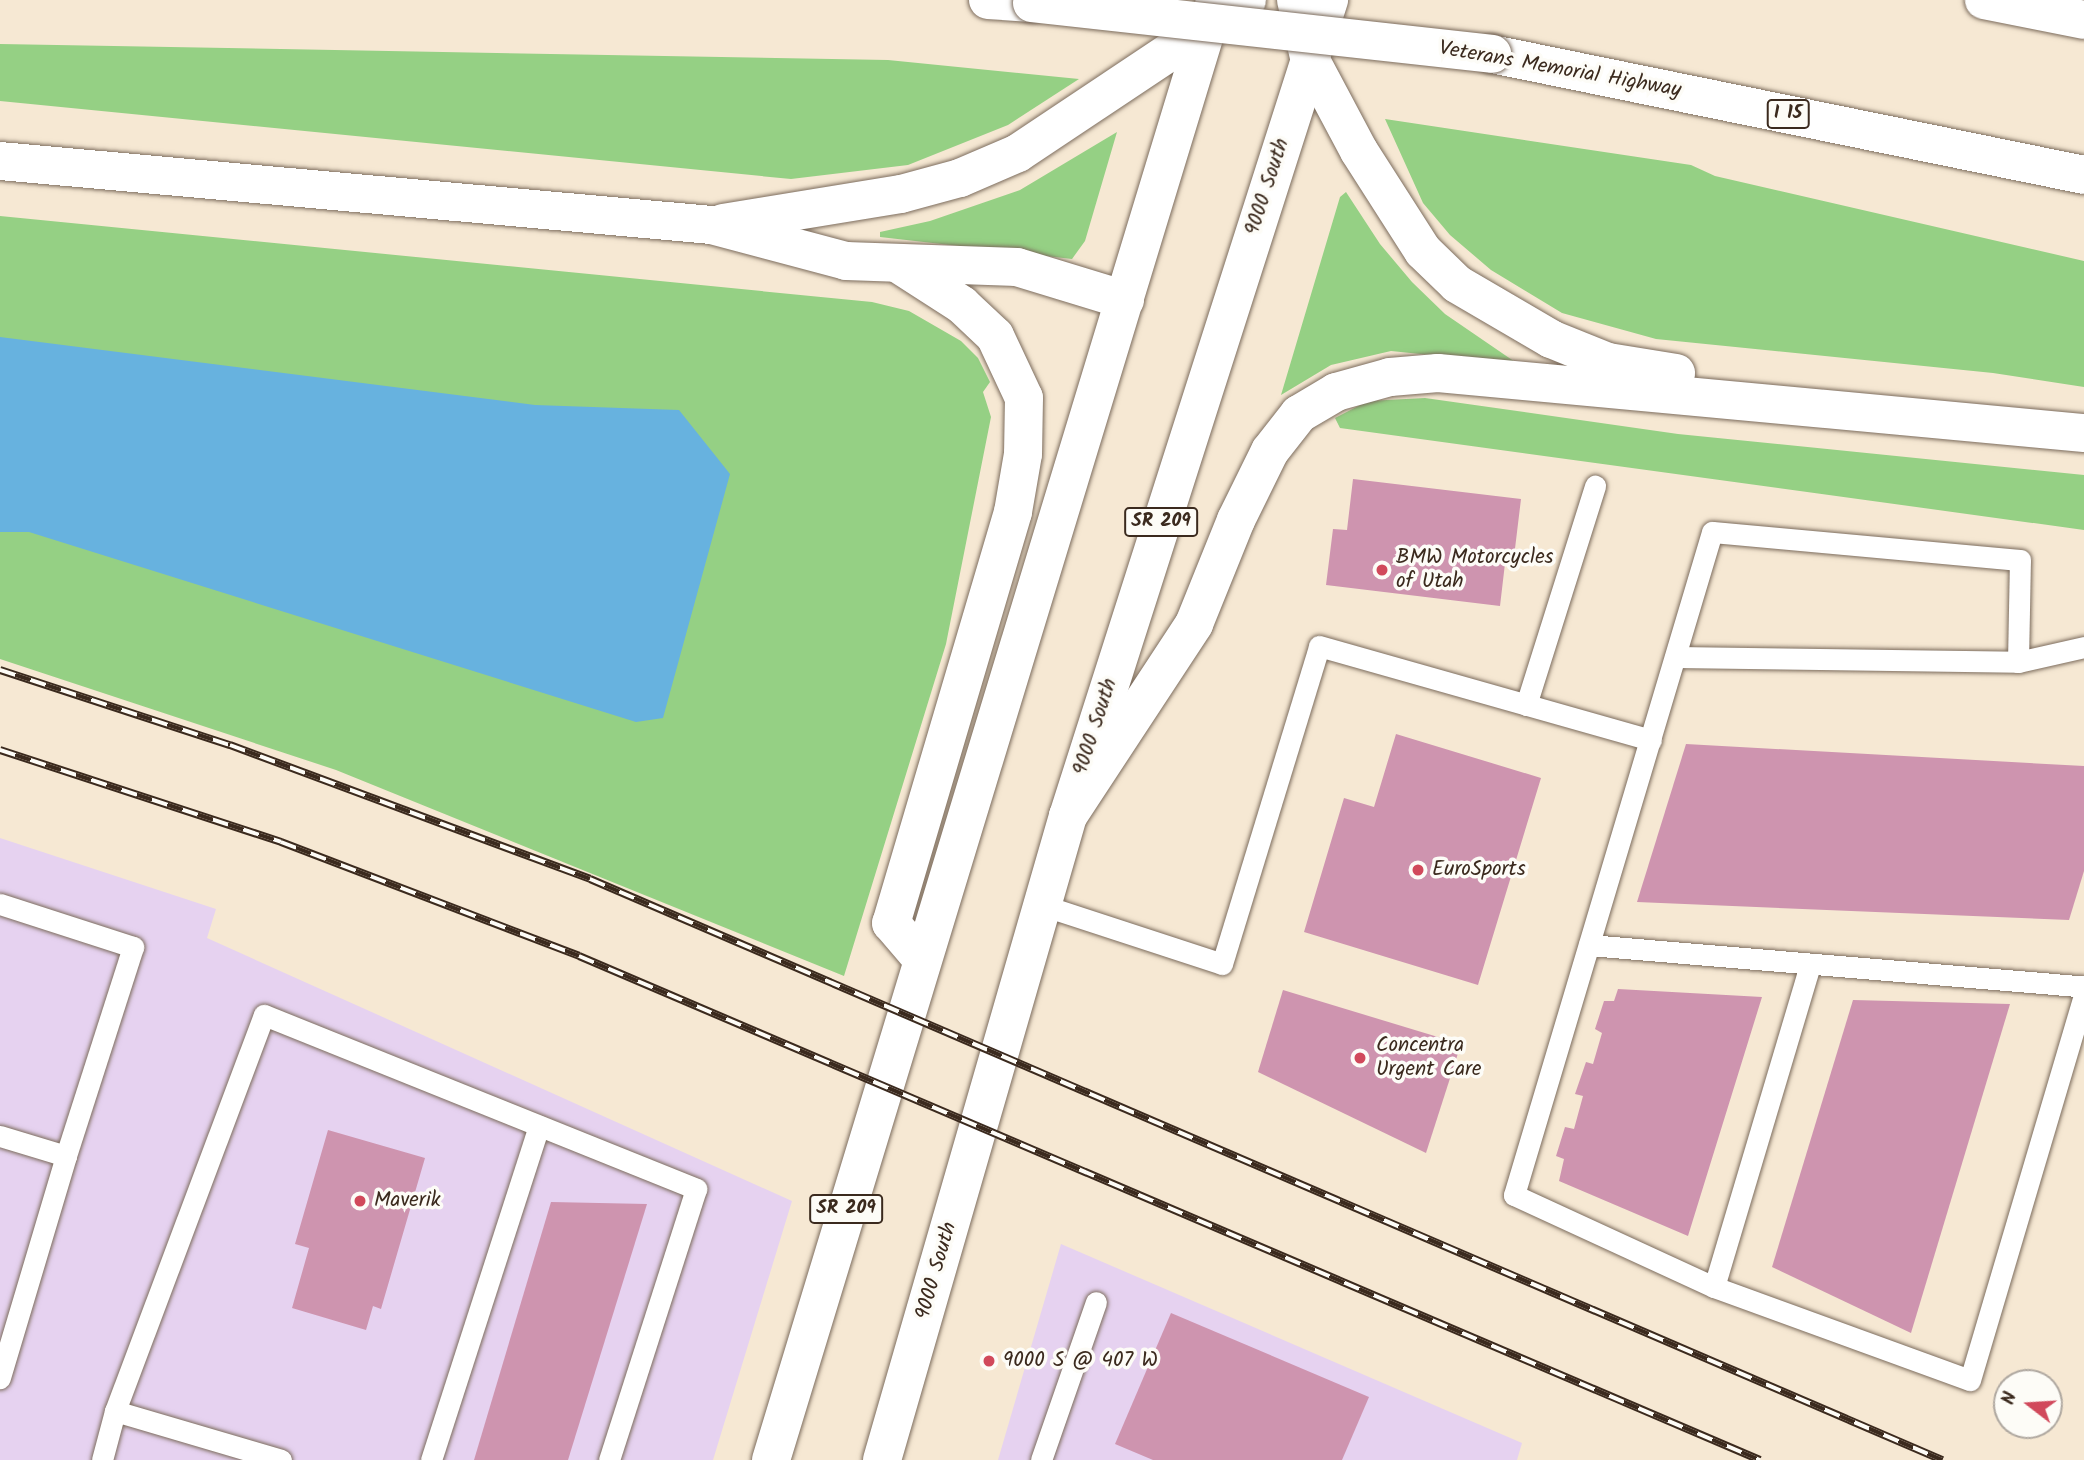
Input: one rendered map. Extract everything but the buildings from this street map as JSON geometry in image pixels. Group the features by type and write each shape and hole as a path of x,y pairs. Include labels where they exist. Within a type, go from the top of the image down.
{"main road":[{"name":"Veterans Memorial Highway","path":"988,0 1492,54 2084,175"},
{"path":"711,225 901,194 960,178 1018,153 1211,16 1247,0"},
{"path":"1296,0 1309,58 1390,205 1423,251 1457,285 1498,312 1608,362 1926,416"},
{"name":"9000 South","path":"882,1460 1068,816 1329,0"},
{"path":"1984,0 2084,20"},
{"name":"SR 209","path":"771,1460 1211,16"},
{"path":"0,160 711,225 846,261 900,265 1017,267 1125,300"},
{"path":"900,265 962,305 995,336 1024,398 1023,454 1013,512 891,923 922,958"},
{"path":"1068,816 1194,624 1236,520 1270,451 1299,414 1336,392 1390,377 1438,373 1926,416 2084,433"}],"lane":[{"path":"1527,705 1595,486"},
{"path":"2018,662 2020,559 1712,532 1514,1195 1714,1287 1970,1380 2084,996"},
{"path":"1042,905 1222,964 1319,646 1651,740"},
{"path":"1676,657 2018,662 2084,647"},
{"path":"0,904 133,947 66,1156 0,1378"},
{"path":"1590,945 2084,988"},
{"path":"1714,1287 1810,964"},
{"path":"102,1460 115,1411 264,1015 696,1189 609,1460"},
{"path":"431,1460 539,1126"},
{"path":"0,1136 66,1156"},
{"path":"1041,1460 1096,1302"},
{"path":"115,1411 281,1460"}],"shaded area":[{"path":"0,838 216,909 207,938 792,1201 713,1460 0,1460"},
{"path":"1061,1244 1522,1443 1517,1460 998,1460"}],"green space":[{"path":"0,44 888,60 1079,79 1008,125 908,165 791,179 0,101"},
{"path":"1385,119 1691,165 1715,176 2084,261 2084,387 1993,373 1656,339 1562,313 1491,270 1450,235 1423,203"},
{"path":"1117,132 1085,241 1072,259 880,237 880,232 930,221 1020,190"},
{"path":"1346,192 1380,244 1412,282 1445,314 1518,364 1391,351 1331,365 1281,395 1340,197"},
{"path":"0,216 872,302 909,311 961,341 978,358 990,382 983,392 991,417 946,644 844,976 336,770 0,659"},
{"path":"1425,398 1678,434 2084,475 2084,530 1340,428 1335,418 1368,401"}],"water":[{"path":"0,337 535,405 679,410 730,474 663,718 636,722 29,532 0,532"}],"railway":[{"path":"0,670 230,745 590,879 1942,1460"},
{"path":"0,750 281,842 579,956 1760,1460"}],"place":[{"name":"BMW Motorcycles of Utah","path":"1382,570"},
{"name":"EuroSports","path":"1418,870"},
{"name":"Concentra Urgent Care","path":"1360,1058"},
{"name":"Maverik","path":"360,1201"},
{"name":"9000 S @ 407 W","path":"989,1361"}]}
